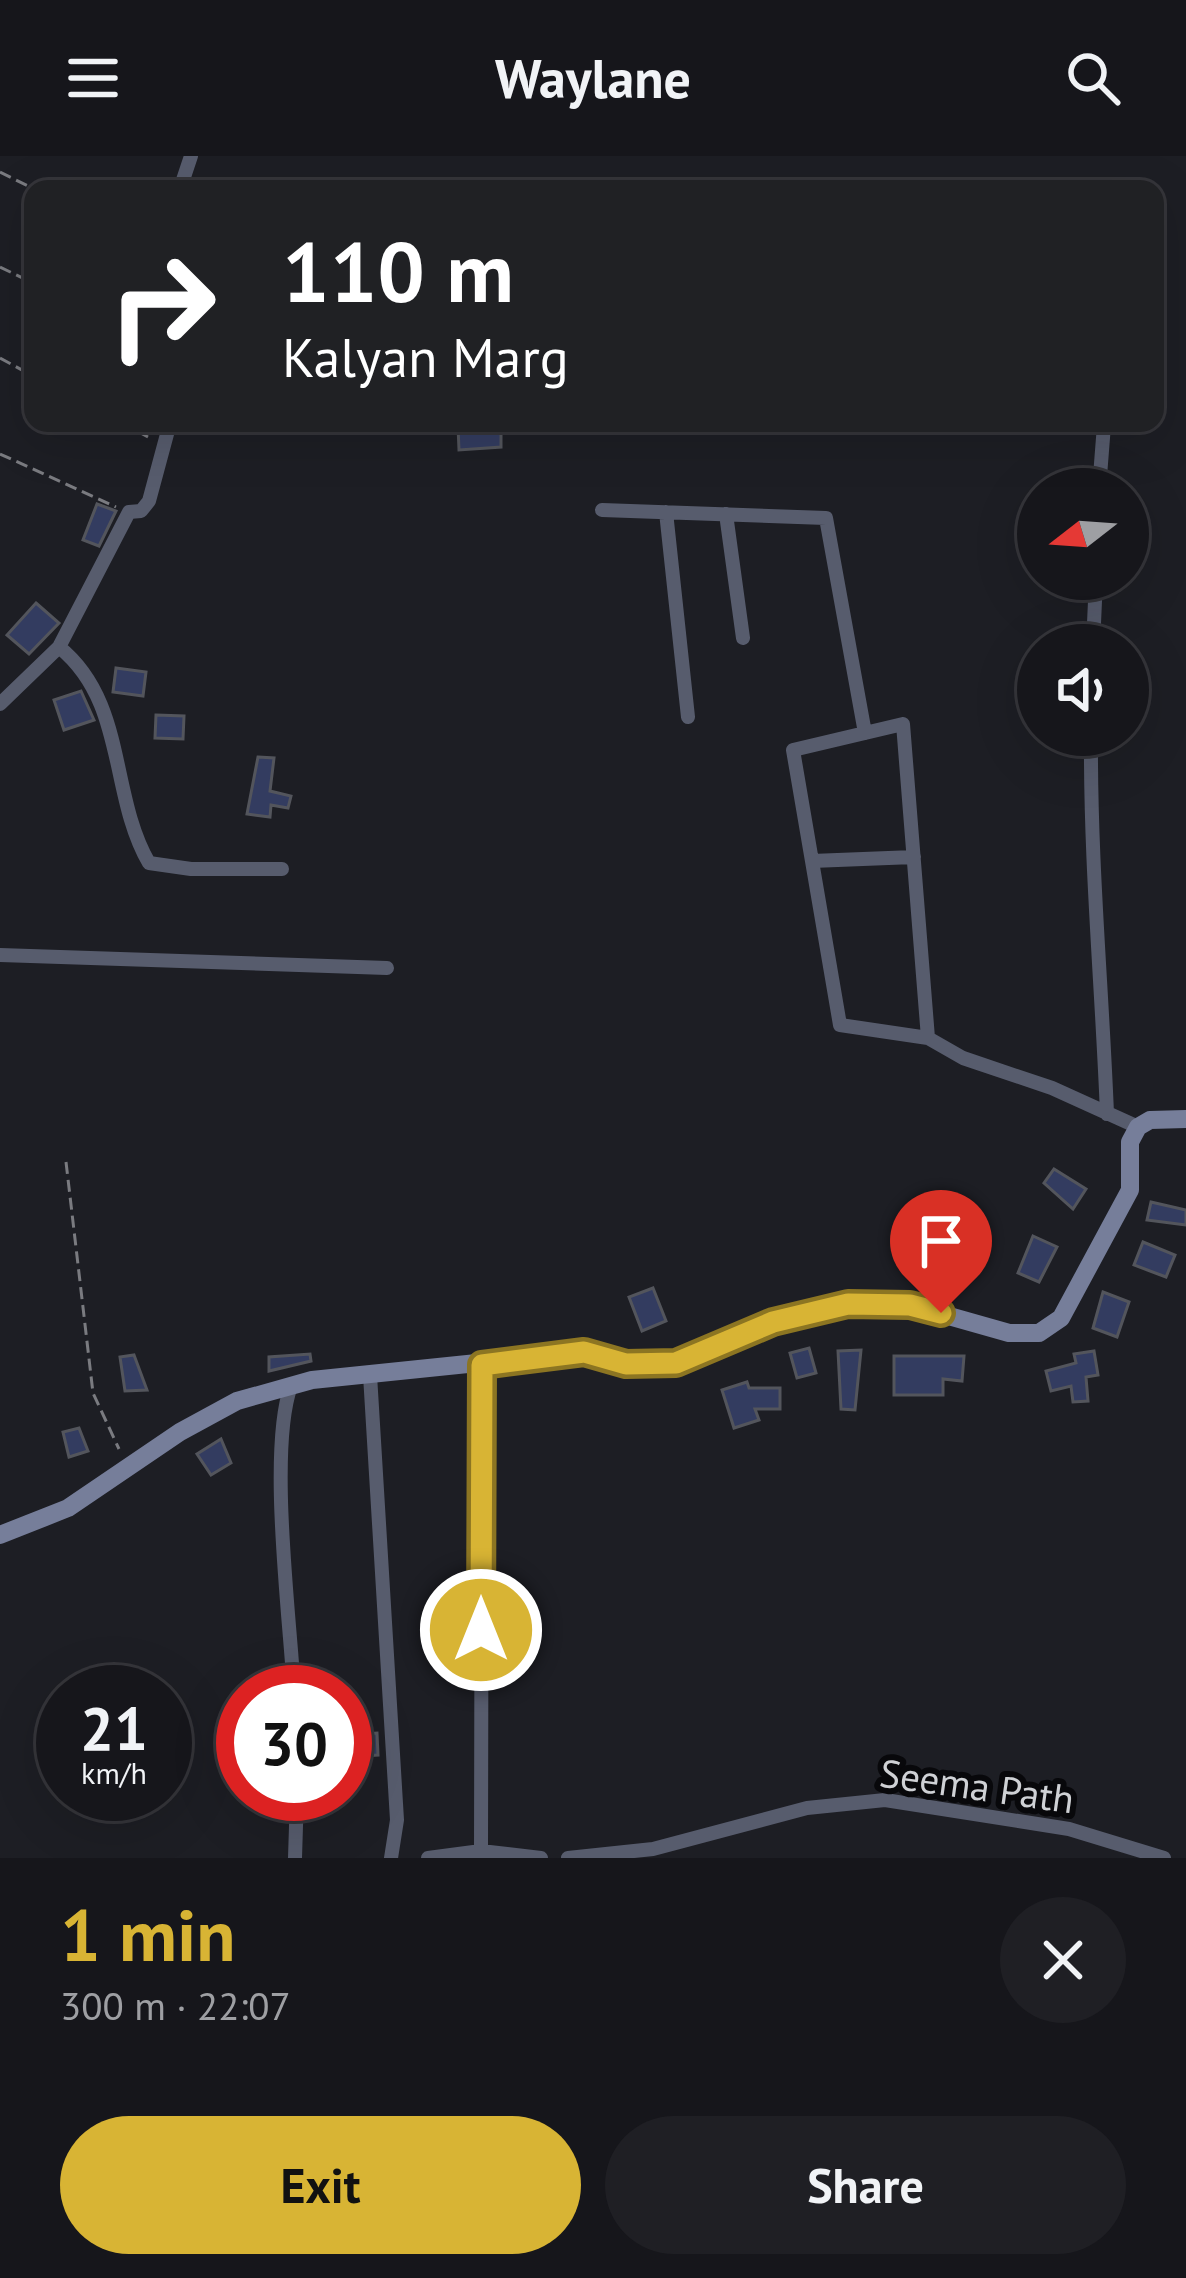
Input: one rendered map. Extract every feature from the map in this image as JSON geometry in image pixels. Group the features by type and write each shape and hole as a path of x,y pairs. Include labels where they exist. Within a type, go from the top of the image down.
{"street":[{"path":"0,704 59,646 129,512 141,511 149,501 168,432"},
{"path":"1101,468 1103,432"},
{"path":"602,510 826,518 865,733"},
{"path":"666,512 688,717"},
{"path":"726,514 743,638"},
{"path":"59,646 91,678 104,707 149,863 191,869 282,869"},
{"path":"928,1038 903,724 793,750 840,1025 928,1038 963,1058 1138,1127"},
{"path":"1091,756 1090,841 1099,890 1107,1114"},
{"path":"812,861 914,857"},
{"path":"0,955 387,968"},
{"path":"0,1535 68,1508 237,1401 291,1386 584,1352 626,1364 676,1363 773,1322 848,1304 910,1305 1009,1333 1039,1334 1061,1318 1130,1190 1130,1142 1138,1127 1150,1120 1186,1119"},
{"path":"481,1851 482,1365"},
{"path":"370,1376 398,1820 392,1858"},
{"path":"291,1386 284,1406 283,1473 293,1665"},
{"name":"Seema Path","path":"568,1858 653,1849 807,1808 885,1800 1069,1828 1164,1858"},
{"path":"295,1858 296,1821"},
{"path":"428,1858 481,1851 541,1858"}],"path":[{"path":"139,432 165,446"},
{"path":"0,454 129,512"},
{"path":"66,1162 93,1393 103,1424 130,1466"}],"building":[{"path":"458,432 501,432 501,447 459,450"},
{"path":"97,504 116,511 99,546 83,540"},
{"path":"36,603 59,623 29,654 7,635"},
{"path":"116,668 146,672 143,696 113,692"},
{"path":"81,691 94,720 64,730 54,700"},
{"path":"156,715 184,716 183,739 155,738"},
{"path":"258,757 274,758 270,791 291,796 288,808 271,805 270,817 247,814"},
{"path":"1054,1169 1086,1189 1073,1209 1044,1183"},
{"path":"1151,1202 1186,1210 1186,1225 1147,1220"},
{"path":"1033,1236 1057,1247 1039,1282 1018,1273"},
{"path":"1143,1242 1175,1255 1166,1277 1134,1265"},
{"path":"653,1288 666,1321 642,1331 629,1297"},
{"path":"1103,1292 1129,1302 1117,1337 1093,1328"},
{"path":"809,1348 816,1373 797,1378 790,1353"},
{"path":"861,1350 855,1410 841,1409 838,1351"},
{"path":"1094,1351 1098,1375 1086,1377 1088,1401 1073,1402 1071,1386 1051,1391 1046,1371 1076,1363 1074,1354"},
{"path":"310,1354 311,1361 269,1371 269,1357"},
{"path":"134,1355 147,1390 125,1391 120,1357"},
{"path":"894,1356 964,1356 962,1381 943,1379 943,1395 894,1395"},
{"path":"747,1382 749,1388 780,1388 780,1409 755,1409 759,1420 734,1428 722,1390"},
{"path":"79,1428 88,1451 69,1457 63,1432"},
{"path":"221,1439 231,1463 211,1475 197,1454"},
{"path":"372,1733 377,1733 378,1755 372,1755"}],"route":[{"path":"481,1630 482,1365 584,1352 626,1364 676,1363 773,1322 848,1304 910,1305 941,1313"}]}
